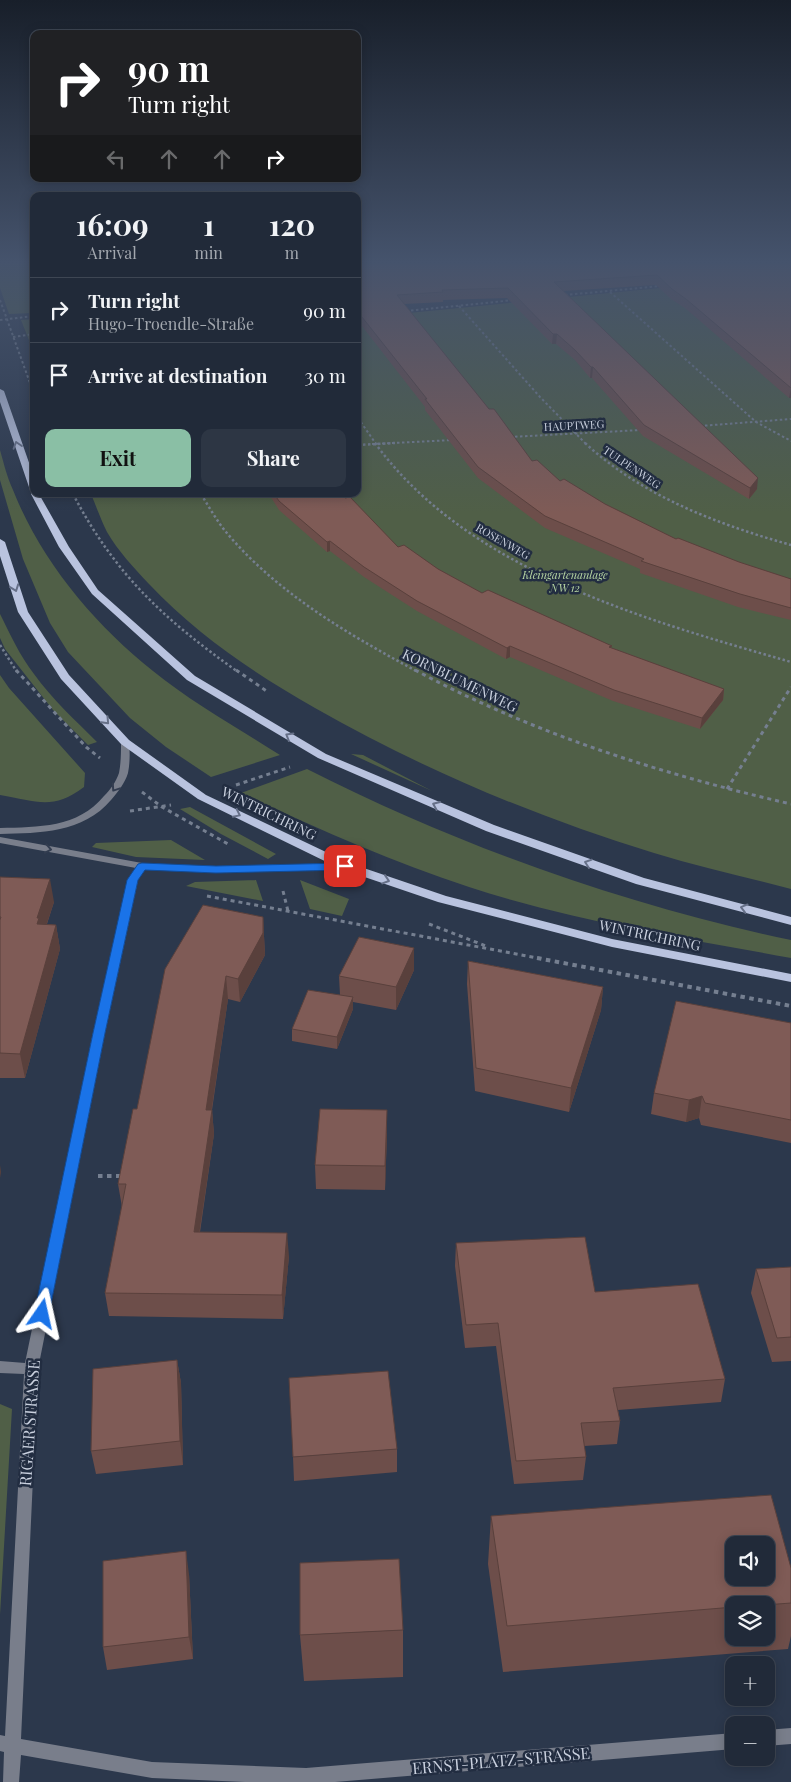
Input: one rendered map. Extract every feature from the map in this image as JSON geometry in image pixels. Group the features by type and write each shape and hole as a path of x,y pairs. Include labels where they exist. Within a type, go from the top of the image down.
{"main road":[{"path":"0,391 30,478"},
{"path":"38,497 64,547 95,592 192,678 322,756 499,832 640,881 791,921"},
{"name":"WINTRICHRING","path":"0,542 24,612 66,677 126,742 202,797 345,866 442,899 612,943 791,978"}],"street":[{"path":"0,831 39,830 70,825 91,815 106,802 122,778 126,742"},
{"path":"0,840 142,866 216,870 345,866"},
{"name":"RIGAER STRASSE","path":"11,1782 6,1744 30,1370 99,1033 133,880 142,866"},
{"path":"0,1368 30,1370"},
{"path":"775,1737 791,1736"},
{"name":"ERNST-PLATZ-STRASSE","path":"6,1744 152,1770 306,1776 725,1742"}],"path":[{"path":"17,347 30,383"},
{"name":"TULPENWEG","path":"495,347 574,434 597,454 632,479 668,500 712,519 764,538 791,545"},
{"path":"673,347 756,422 791,440"},
{"path":"699,426 791,419"},
{"name":"ROSENWEG","path":"361,423 374,444 425,499 465,529 537,570 603,601 660,622 791,662"},
{"name":"HAUPTWEG","path":"507,437 641,430"},
{"path":"361,445 460,440"},
{"path":"74,497 83,517 104,550 155,608 199,644 271,694"},
{"name":"KORNBLUMENWEG","path":"203,497 225,532 248,556 303,603 361,641 495,710 604,751 727,789 791,804"},
{"path":"727,789 791,687"},
{"path":"86,747 101,765"},
{"path":"206,896 791,1006"},
{"path":"99,1176 128,1176"}],"green space":[{"name":"Kleingartenanlage NW 12","path":"361,347 791,347 791,889 654,853 566,824 480,790 355,730 248,667 187,620 167,603 126,559 107,532 92,497 361,497"},
{"path":"0,450 11,485 38,542 71,590 90,612 131,653 153,671 199,704 280,755 211,777 166,747 130,718 68,652 50,623 23,559 0,480"},
{"path":"0,614 34,674 56,701 97,742 88,745 53,710 5,649 0,638"},
{"path":"0,675 9,688 85,773 84,787 63,799 53,802 0,795"},
{"path":"351,754 363,755 432,791"},
{"path":"307,769 423,823 543,870 666,909 728,926 791,940 791,958 628,928 508,899 440,877 382,855 241,793"},
{"path":"190,807 276,854 268,859 180,809"},
{"path":"171,840 205,860 136,857 92,847 96,843"},
{"path":"256,880 263,901 186,886 195,882"},
{"path":"300,880 349,899 342,916 310,909"},
{"path":"0,1404 12,1409 0,1615"}],"building":[{"path":"386,347 439,347 489,409 494,409 532,461 537,460 560,481 564,479 605,504 676,539 678,538 739,562 791,579 791,608 740,594 641,561 644,559 545,516 478,467 425,399 427,399"},
{"path":"572,347 622,347 758,478 750,488 644,425 593,367"},
{"path":"743,347 791,347 791,388"},
{"path":"276,497 350,497 398,547 404,545 438,569 482,593 488,590 612,646 609,647 724,689 702,718 614,690 510,646 507,648 417,601 364,567 330,541 327,542"},
{"path":"0,877 50,879 37,918 39,918 37,924 56,925 20,1054 0,1053"},
{"path":"203,905 263,917 263,933 238,979 226,976 206,1110 212,1110 194,1232 287,1233 282,1295 105,1293 126,1184 118,1184 133,1109 137,1109 165,969"},
{"path":"359,937 414,948 396,987 339,976"},
{"path":"468,961 603,987 571,1088 476,1068"},
{"path":"308,990 353,997 337,1037 292,1029"},
{"path":"676,1001 791,1023 791,1120 705,1103 702,1096 689,1100 654,1093"},
{"path":"320,1109 387,1110 385,1166 315,1165"},
{"path":"585,1237 595,1292 698,1284 725,1379 613,1388 620,1421 581,1423 586,1457 516,1461 498,1323 466,1325 456,1243"},
{"path":"791,1267 791,1337 777,1338 756,1269"},
{"path":"177,1360 180,1441 91,1451 93,1369"},
{"path":"388,1371 397,1449 293,1457 289,1378"},
{"path":"771,1495 791,1568 791,1603 775,1604 775,1596 725,1596 725,1608 507,1626 491,1516"},
{"path":"186,1551 189,1637 103,1647 103,1561"},
{"path":"399,1559 403,1630 300,1635 300,1563"}],"route":[{"path":"42,1314 99,1033 133,880 142,866 216,870 345,866"}]}
